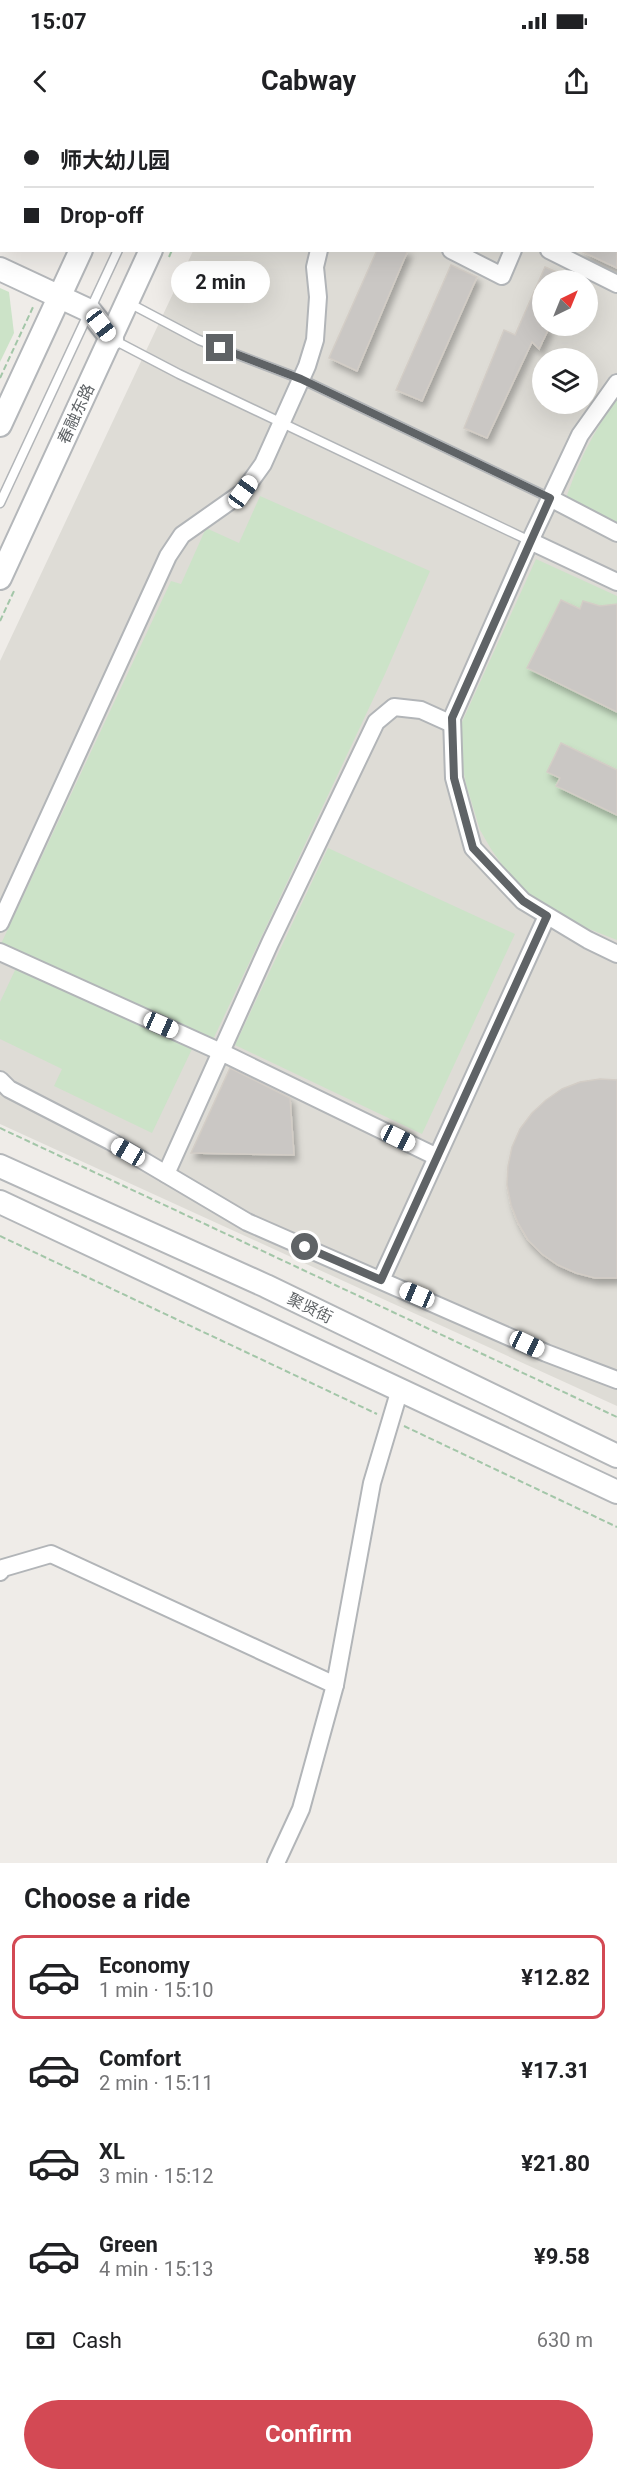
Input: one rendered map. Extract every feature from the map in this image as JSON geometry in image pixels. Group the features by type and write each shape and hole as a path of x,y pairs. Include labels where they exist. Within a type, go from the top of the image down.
{"main road":[{"path":"0,425 80,252"},
{"name":"春融东路","path":"0,578 150,252"},
{"path":"0,269 90,311 111,339"},
{"path":"90,311 128,303"},
{"name":"聚贤街","path":"0,1166 266,1286 617,1456"},
{"path":"0,1203 617,1492"}],"street":[{"path":"0,923 168,556 182,535 243,492 263,464 301,379 315,340 318,297 315,267 319,252"},
{"path":"455,252 502,276 512,252"},
{"path":"553,252 617,284"},
{"path":"617,383 580,435 530,541 452,718 454,778 473,848 523,901 617,954"},
{"path":"550,498 617,533"},
{"path":"530,541 617,582"},
{"path":"166,1174 339,796 376,722 394,707 421,710 452,724"},
{"path":"381,1280 547,916"},
{"path":"0,951 221,1052 437,1156"},
{"path":"0,1080 9,1089 57,1112 248,1222 546,1353 617,1380"},
{"path":"276,1863 301,1809 336,1685 372,1483 400,1389"},
{"path":"0,1572 3,1568 51,1554 336,1685"}],"lane":[{"path":"0,503 117,252"},
{"path":"128,303 199,340 301,379 550,498"},
{"path":"111,339 530,541"}],"path":[{"path":"0,1128 617,1417"},
{"path":"0,1236 617,1527"}],"shaded area":[{"path":"193,252 617,252 617,1406 0,1124 0,661"}],"green space":[{"path":"0,288 9,292 14,333 0,362"},
{"path":"617,399 617,534 563,508 585,451"},
{"path":"260,496 430,571 385,674 210,1046 0,946 171,581 181,584 206,528 239,543"},
{"path":"536,559 617,596 617,940 579,925 530,896 505,869 480,830 466,784 462,764 462,722"},
{"path":"328,848 515,934 422,1134 235,1045"},
{"path":"17,966 192,1049 152,1133 54,1086 62,1069 0,1039 0,1002"}],"building":[{"path":"376,252 407,252 357,371 329,358"},
{"path":"583,252 617,252 617,268"},
{"path":"451,265 477,277 422,401 396,390"},
{"path":"532,296 532,336 545,336 539,348 532,342 487,438 464,428 504,330 515,335"},
{"path":"561,600 580,609 583,601 600,606 617,604 617,712 527,668"},
{"path":"561,743 617,770 617,815 556,786 560,778 547,772"},
{"path":"230,1068 290,1098 294,1155 191,1153"},
{"path":"600,1079 617,1080 617,1278 595,1278 576,1273 542,1254 528,1240 518,1223 507,1185 512,1147 520,1129 532,1113 562,1089 580,1082"}],"route":[{"path":"220,348 301,379 550,498 452,718 454,778 473,848 523,901 547,916 381,1280 305,1247"}]}
